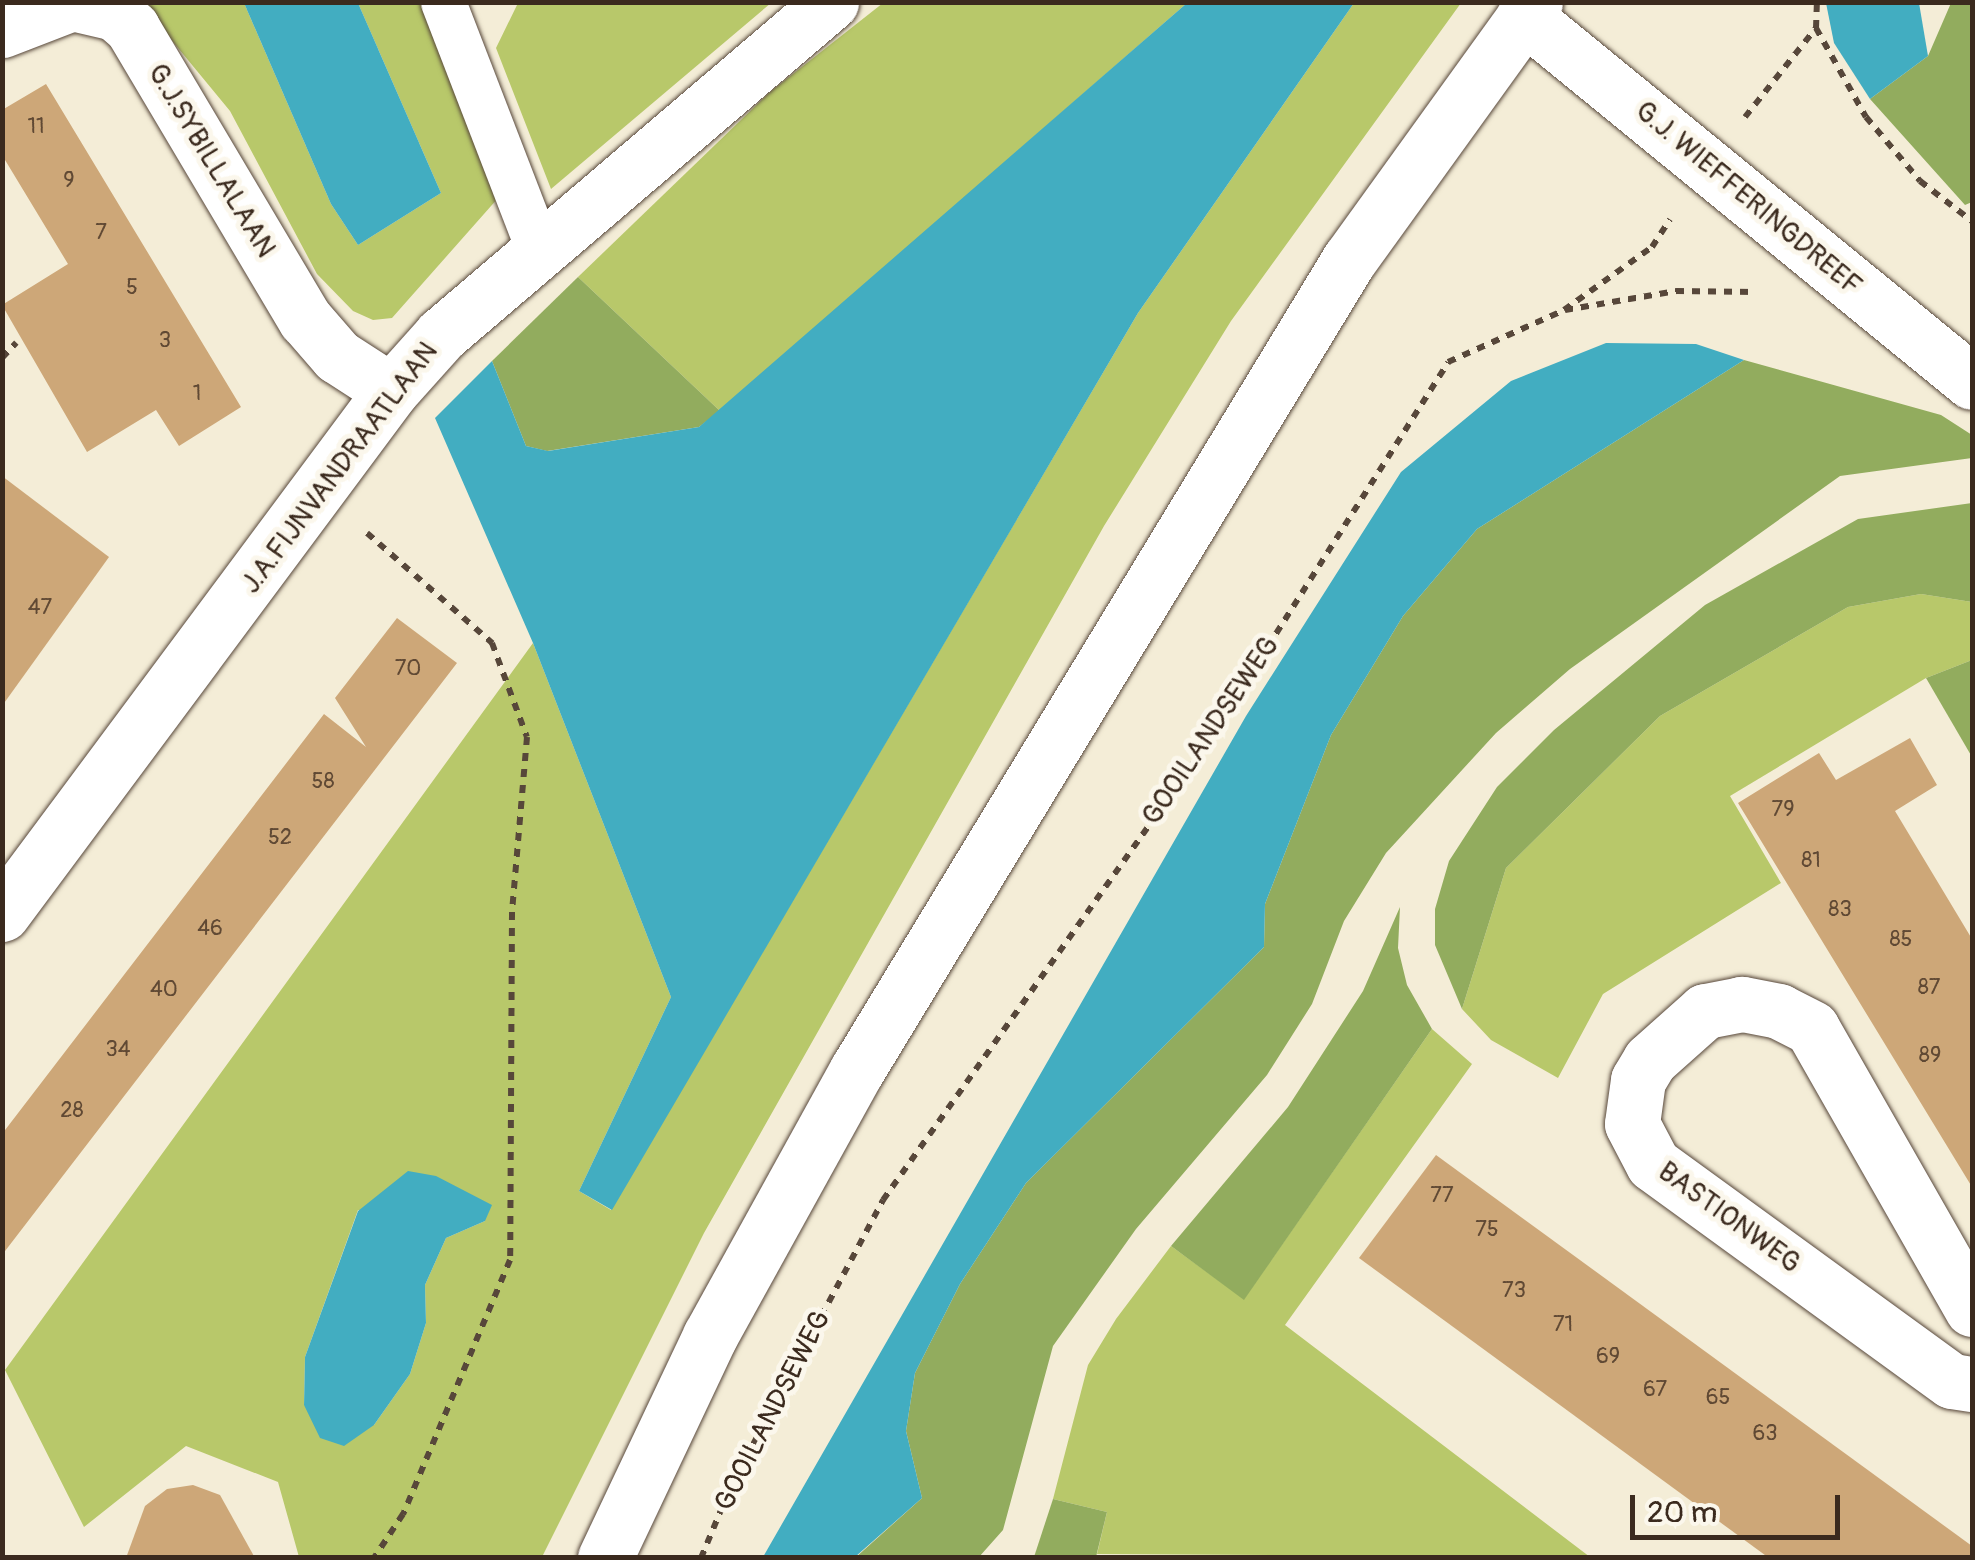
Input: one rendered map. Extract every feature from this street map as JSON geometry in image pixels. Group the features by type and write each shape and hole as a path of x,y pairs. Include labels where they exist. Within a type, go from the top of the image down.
{"street":[{"path":"443,2 539,252"},
{"path":"460,45 478,2"},
{"name":"J.A.FIJNVANDRAATLAAN","path":"2,914 320,492 391,391 441,335 831,2"},
{"name":"G.J.SYBILLALAAN","path":"2,30 50,8 95,4 132,28 305,319 336,356 391,391"},
{"path":"605,1558 710,1336 857,1070 1349,260 1530,9"},
{"name":"G.J. WIEFFERINGDREEF","path":"1530,9 1972,382"},
{"name":"BASTIONWEG","path":"1972,1309 1812,1028 1780,1010 1742,1004 1704,1011 1650,1060 1635,1090 1632,1124 1653,1164 1952,1381 1972,1384"}],"path":[{"path":"1817,2 1816,28 1866,117 1920,181 1972,221"},
{"name":"GOOILANDSEWEG","path":"700,1558 883,1200 1198,755 1448,362 1564,310 1652,247 1708,163 1816,28"},
{"path":"1564,310 1676,291 1766,294"},
{"path":"2,358 16,343"},
{"path":"320,492 492,643 527,737 512,912 510,1260 403,1514 374,1558"}],"green space":[{"path":"518,2 771,3 551,189 496,48"},
{"path":"141,3 244,3 331,204 358,245 441,193 358,3 430,3 499,197 392,318 373,320 353,311 317,274 230,111"},
{"path":"883,3 1187,3 720,411 578,277 770,92"},
{"path":"1354,3 1461,3 1231,321 1104,526 704,1233 542,1557 299,1557 278,1482 186,1446 84,1527 5,1370 533,643 671,997 579,1191 611,1210 1138,313","holes":["358,1210 485,1221 446,1238 425,1285 426,1323 410,1374 374,1425 304,1405 305,1357"]},
{"path":"1951,3 1972,3 1972,202 1965,205 1870,99 1928,56"},
{"path":"578,277 720,411 699,427 547,451 526,446 492,361"},
{"path":"1744,360 1941,415 1972,435 1972,458 1840,476 1570,669 1496,733 1386,853 1344,921 1312,1004 1267,1075 1136,1229 1053,1346 1003,1530 979,1557 855,1558 922,1498 906,1431 915,1373 960,1284 1026,1183 1264,947 1265,904 1331,735 1403,616 1477,529"},
{"path":"1972,503 1972,602 1921,594 1848,607 1660,716 1506,868 1462,1009 1435,945 1435,909 1449,861 1497,787 1554,730 1705,605 1858,519"},
{"path":"1921,594 1972,602 1972,660 1926,678 1730,796 1781,883 1603,994 1558,1078 1491,1040 1462,1009 1506,868 1660,716 1848,607"},
{"path":"1972,660 1972,757 1926,678"},
{"path":"1400,907 1398,948 1407,985 1432,1029 1244,1300 1171,1246 1288,1107 1363,991"},
{"path":"1432,1029 1472,1064 1285,1325 1590,1557 1097,1554 1107,1512 1053,1499 1088,1365 1116,1319 1171,1246 1244,1299"},
{"path":"1053,1499 1107,1512 1096,1557 1034,1557"}],"water":[{"path":"244,3 358,3 441,193 358,245 331,204"},
{"path":"1187,3 1354,3 1138,313 612,1210 579,1191 671,997 533,643 435,418 492,361 526,446 548,451 699,427"},
{"path":"1826,3 1919,3 1928,56 1870,99 1834,43"},
{"path":"1606,343 1696,344 1744,360 1477,529 1403,616 1331,735 1265,904 1264,947 1026,1183 960,1284 915,1373 906,1431 922,1498 855,1557 763,1557 1246,716 1401,472 1511,381"},
{"path":"408,1171 436,1176 492,1205 485,1221 446,1238 425,1285 426,1323 410,1374 374,1425 344,1446 320,1438 304,1405 305,1357 358,1211"}],"building":[{"path":"46,84 241,407 179,446 156,410 87,452 2,305 68,264 2,155 2,110"},
{"path":"2,476 109,557 2,706"},
{"path":"397,618 457,663 2,1255 2,1134 324,714 366,747 335,698"},
{"path":"1910,738 1937,785 1895,811 1972,939 1972,1187 1738,803 1819,753 1836,780"},
{"path":"1436,1155 1972,1546 1972,1558 1769,1558 1359,1258"},
{"path":"193,1485 220,1495 255,1558 126,1558 145,1506 167,1489"}]}
